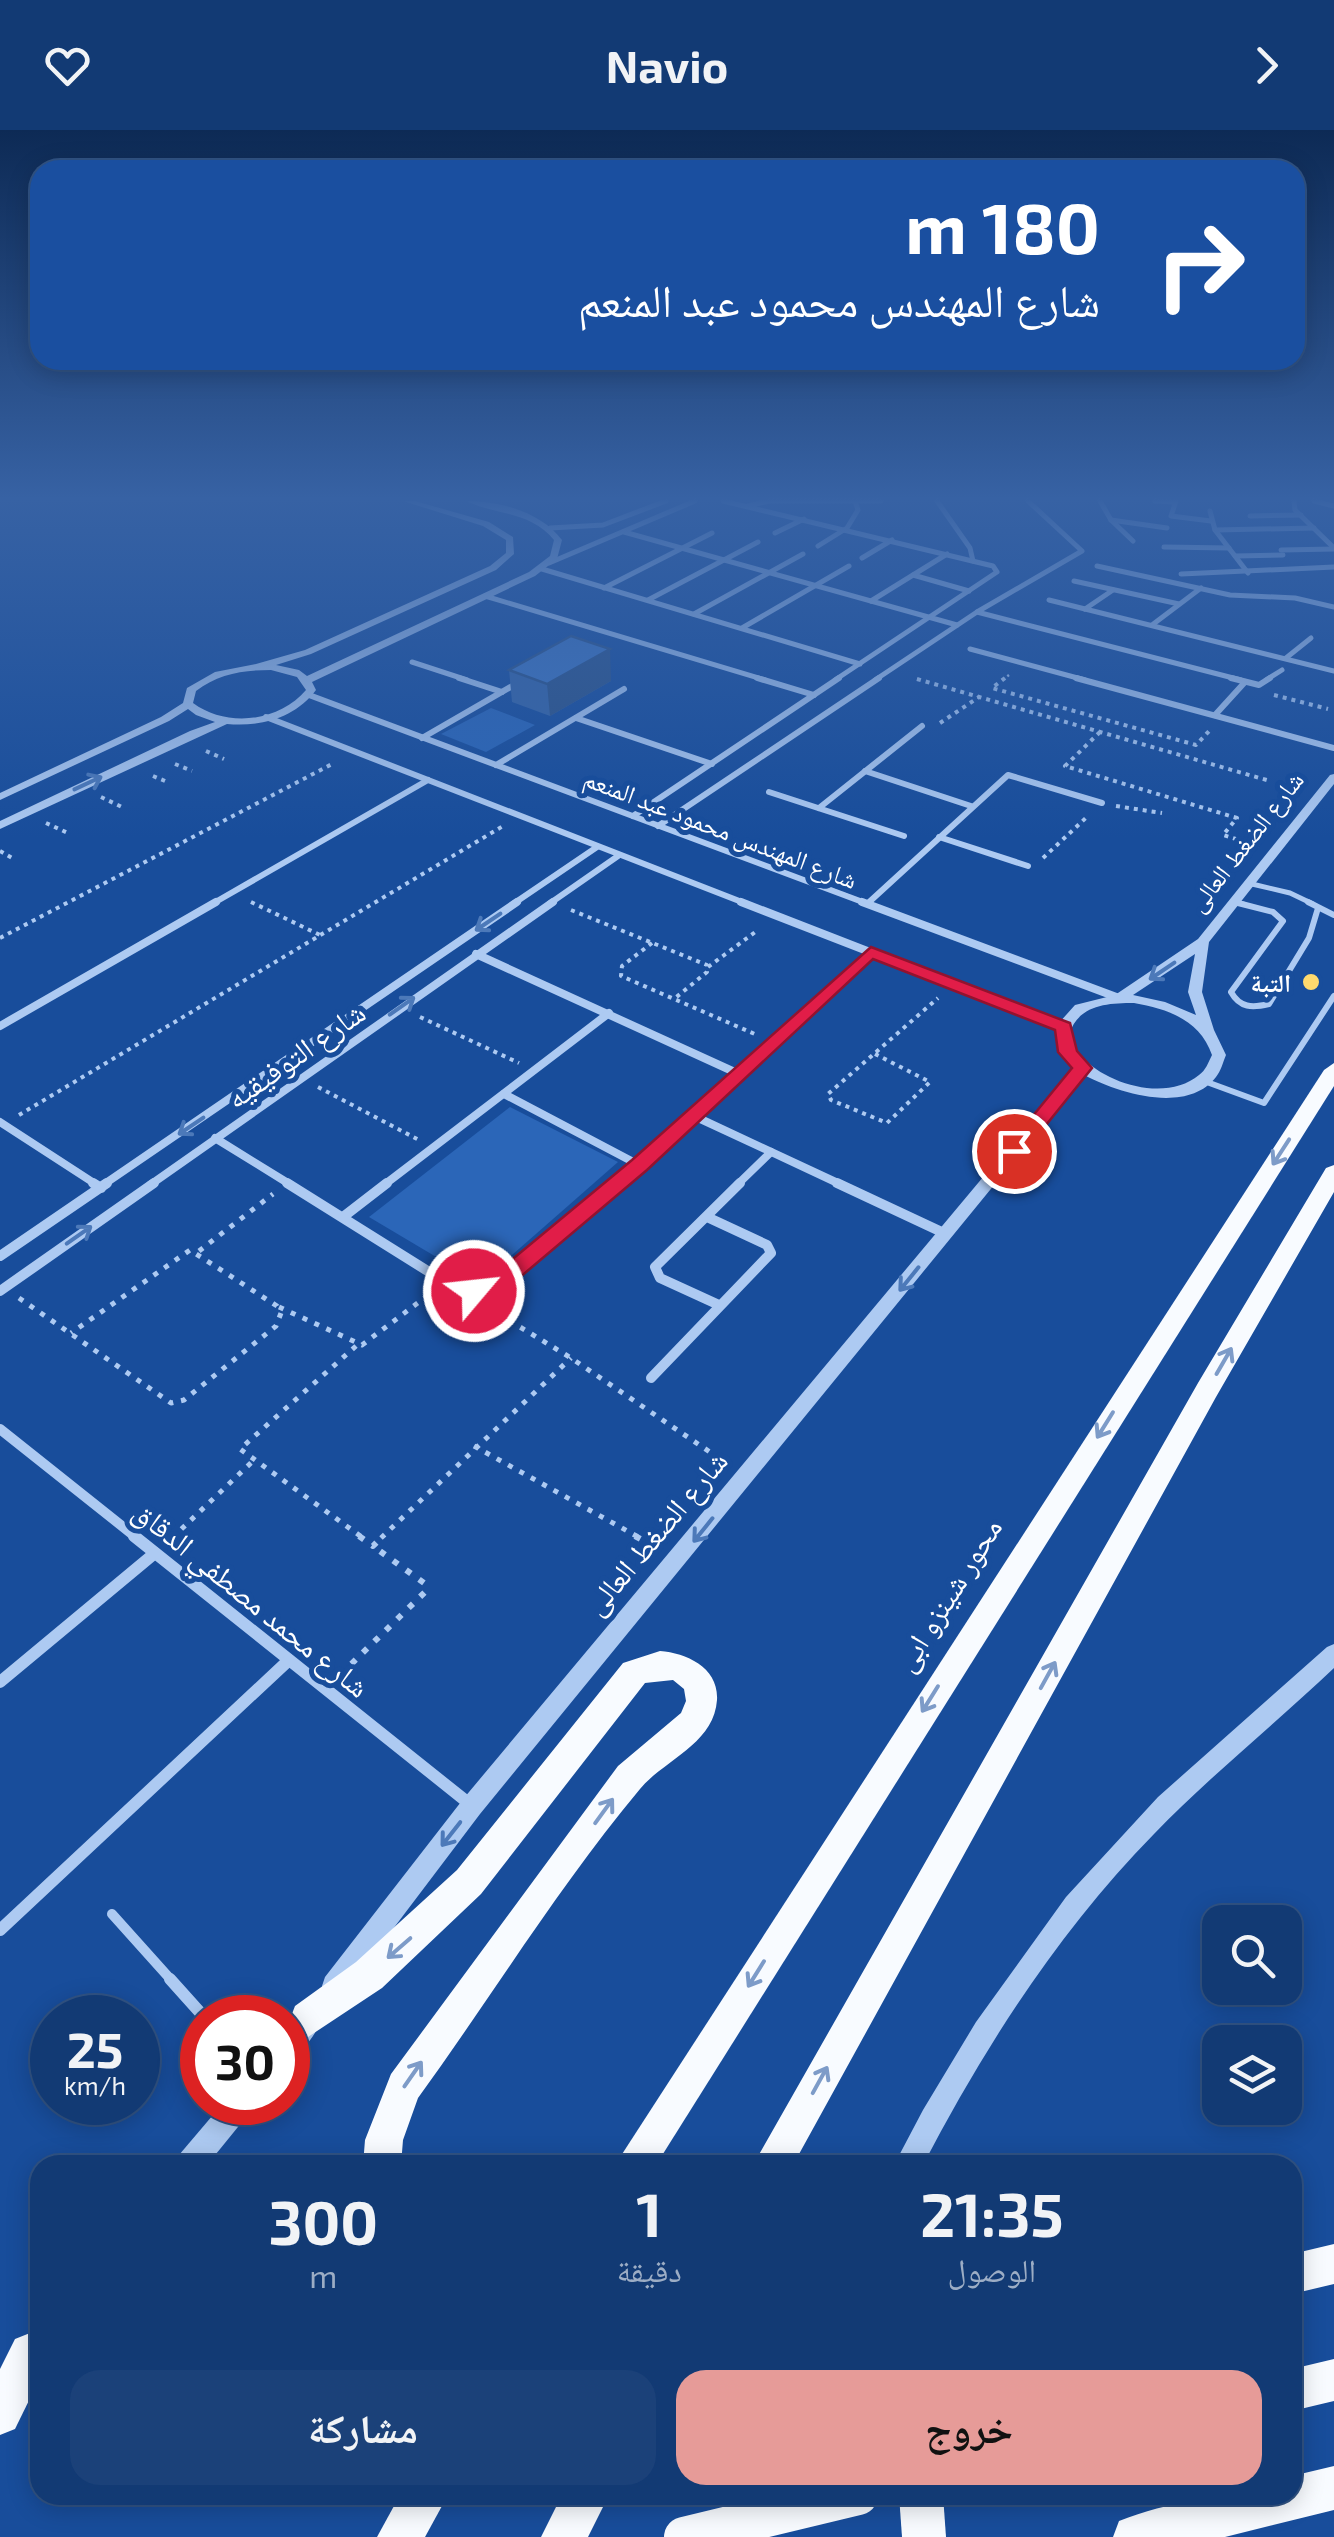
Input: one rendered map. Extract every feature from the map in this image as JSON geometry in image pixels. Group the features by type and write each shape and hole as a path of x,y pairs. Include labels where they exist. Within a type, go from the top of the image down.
{"main road":[{"name":"محور شينزو ابى","path":"640,2155 1334,1070"},
{"path":"778,2155 1207,1390 1334,1174"},
{"path":"310,2023 469,1882 634,1673 656,1663 681,1667 691,1675 701,1695 698,1716 633,1772 404,2087 384,2140 383,2155"},
{"path":"1302,2272 1334,2264"},
{"path":"0,2414 30,2357"},
{"path":"1302,2388 1334,2380"},
{"path":"1302,2496 1334,2488"},
{"path":"399,2537 420,2505"},
{"path":"563,2537 581,2505"},
{"path":"684,2537 817,2505"},
{"path":"922,2505 924,2537"},
{"path":"1134,2537 1265,2505"}],"street":[{"path":"0,797 165,719 188,704 190,690 199,682 325,644 393,613"},
{"path":"307,680 448,613"},
{"path":"543,613 814,695"},
{"path":"742,628 768,613"},
{"path":"916,613 957,625"},
{"path":"633,816 936,613"},
{"path":"658,826 975,613"},
{"path":"982,613 1259,685 1282,670"},
{"path":"1104,613 1334,670"},
{"path":"1152,625 1167,613"},
{"path":"693,614 860,664"},
{"path":"1286,658 1311,638"},
{"path":"970,649 1334,748"},
{"path":"412,662 502,692"},
{"path":"258,667 293,672 307,680"},
{"path":"422,738 534,674"},
{"path":"0,825 204,728 266,718 294,708 308,695 307,680"},
{"path":"1219,716 1245,682"},
{"path":"496,765 624,689"},
{"name":"شارع المهندس محمود عبد المنعم","path":"308,695 1119,998"},
{"path":"188,704 206,717 240,721"},
{"path":"266,718 1063,1027"},
{"path":"576,718 712,764"},
{"path":"819,808 922,726"},
{"path":"865,772 971,806"},
{"path":"868,904 1010,774 1102,803"},
{"name":"شارع الضغط العالى","path":"1119,998 1202,942 1238,903 1334,777"},
{"path":"0,1026 428,780"},
{"path":"769,792 904,836"},
{"path":"939,837 1028,866"},
{"name":"شارع التوفيقيه","path":"0,1256 597,847"},
{"name":"شارع التوفيقيه","path":"2,1290 299,1077 618,856"},
{"path":"530,894 551,902"},
{"name":"شارع الضغط العالى","path":"1202,942 1195,992 1211,1035"},
{"path":"215,1138 458,1290 474,1291 498,1283 640,1165 871,952"},
{"path":"476,954 739,1074"},
{"path":"1119,998 1148,1001 1177,1010 1211,1035 1219,1055 1218,1065 1204,1082 1178,1091 1144,1092 1110,1084 1082,1068 1068,1052 1063,1027 1078,1009 1119,998"},
{"path":"344,1217 609,1013"},
{"name":"شارع الضغط العالى","path":"310,2017 472,1806 1082,1068"},
{"path":"504,1094 640,1165"},
{"path":"694,1116 946,1234"},
{"path":"2,1124 101,1188"},
{"path":"719,1305 654,1273 655,1267 770,1152"},
{"path":"650,1378 771,1251 768,1245 707,1217"},
{"name":"شارع محمد مصطفي الدقاق","path":"0,1429 472,1806"},
{"path":"0,1682 156,1553"},
{"path":"914,2155 979,2040 1088,1890 1192,1780 1334,1654"},
{"path":"0,1930 289,1660"},
{"path":"197,2155 223,2125"},
{"path":"0,2389 30,2354"},
{"path":"749,2537 760,2505"}],"lane":[{"path":"1252,884 1290,894 1334,914"},
{"path":"1238,903 1272,912 1283,920 1232,992 1236,1002 1254,1008 1269,1004 1309,938 1318,908"},
{"path":"1204,1082 1264,1103 1334,996"},
{"path":"112,1914 184,1995"}],"path":[{"path":"1023,663 992,688 1196,745 1219,716"},
{"path":"917,680 1270,781"},
{"path":"1259,685 1272,694 1328,709"},
{"path":"922,726 945,721 979,698"},
{"path":"1100,732 1065,766 1237,818 1223,834 1275,852"},
{"path":"0,938 356,752"},
{"path":"1028,866 1035,866 1102,803 1162,813"},
{"path":"2,1124 520,816"},
{"path":"0,851 14,859"},
{"path":"232,892 320,935"},
{"path":"551,902 708,967"},
{"path":"674,999 708,967 777,916"},
{"path":"652,943 618,973 774,1042"},
{"path":"875,1054 930,1082 887,1123 828,1098 875,1054 952,985"},
{"path":"400,1007 535,1070"},
{"path":"299,1077 434,1148"},
{"path":"198,1252 288,1183"},
{"path":"72,1333 184,1252 198,1252 277,1306 356,1346 362,1346 446,1282"},
{"path":"2,1290 72,1333 163,1400 175,1403 276,1326 281,1318 277,1306"},
{"path":"458,1290 571,1358 747,1477"},
{"path":"326,1689 426,1592 424,1583 242,1452 242,1444 356,1346"},
{"path":"373,1546 571,1358"},
{"path":"474,1446 679,1560"},
{"path":"156,1553 254,1460"}],"shaded area":[{"path":"491,708 535,725 486,752 441,734"},
{"path":"510,1107 618,1162 480,1283 369,1217"}],"building":[{"path":"571,636 610,649 547,684 509,670"}],"place":[{"name":"التبة","path":"1311,982"}],"route":[{"path":"474,1291 498,1283 640,1165 871,952 1063,1027 1064,1044 1082,1068 1014,1151"}]}
